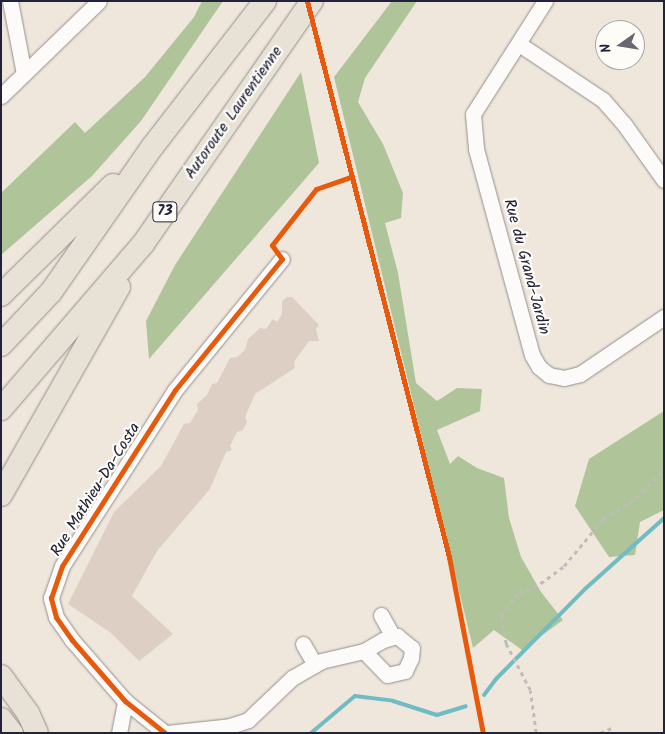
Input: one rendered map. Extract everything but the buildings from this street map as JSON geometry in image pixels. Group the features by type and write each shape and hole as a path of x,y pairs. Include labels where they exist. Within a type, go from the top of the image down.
{"highway":[{"path":"1,345 51,292 153,146 265,1"},
{"name":"Autoroute Laurentienne","path":"1,409 143,244 312,1"},
{"path":"1,295 153,146"},
{"path":"1,495 143,244"},
{"path":"1,676 28,713 36,733"},
{"path":"1,719 12,733"}],"street":[{"path":"10,1 24,74"},
{"path":"1,96 99,1"},
{"name":"Rue du Grand-Jardin","path":"545,1 519,44 480,100 473,114 473,130 532,355 539,367 550,375 564,378 580,374 664,317"},
{"path":"519,44 603,100 624,124 664,180"},
{"name":"Rue Mathieu-Da-Costa","path":"166,733 126,702 56,618 51,598 62,566 175,390 282,259"},
{"path":"381,615 393,637"},
{"path":"166,733 230,726 248,720 292,678 315,665 364,651 393,637 397,636 412,648 411,658 405,670 387,675 364,651"},
{"path":"303,644 315,665"},
{"path":"119,733 126,702"}],"path":[{"path":"536,733 530,690 523,673 506,644 501,616 510,601 519,592 534,588 564,566 603,518 630,503 664,471"},
{"path":"600,733 612,728"}],"green space":[{"path":"202,1 223,1 141,121 92,176 1,255 1,193 75,122 85,133 145,77 194,17"},
{"path":"392,1 417,1 365,78 358,102 383,144 403,193 401,218 385,223 398,273 416,383 437,401 457,388 482,389 480,411 437,430 450,464 458,456 477,468 504,478 509,518 521,557 541,592 563,620 522,650 494,630 473,648 334,77"},
{"path":"301,72 319,163 149,359 146,321 175,265"},
{"path":"664,411 664,510 640,522 635,555 609,557 575,506 589,459"}],"waterway":[{"path":"484,695 497,678 585,589 664,518"},
{"path":"311,733 355,696 393,701 437,715 466,706"}],"cycle path":[{"path":"307,1 449,557 483,733"},
{"path":"165,733 125,701 72,640 56,617 51,598 62,566 175,390 282,259 272,245 316,189 351,177"}]}
